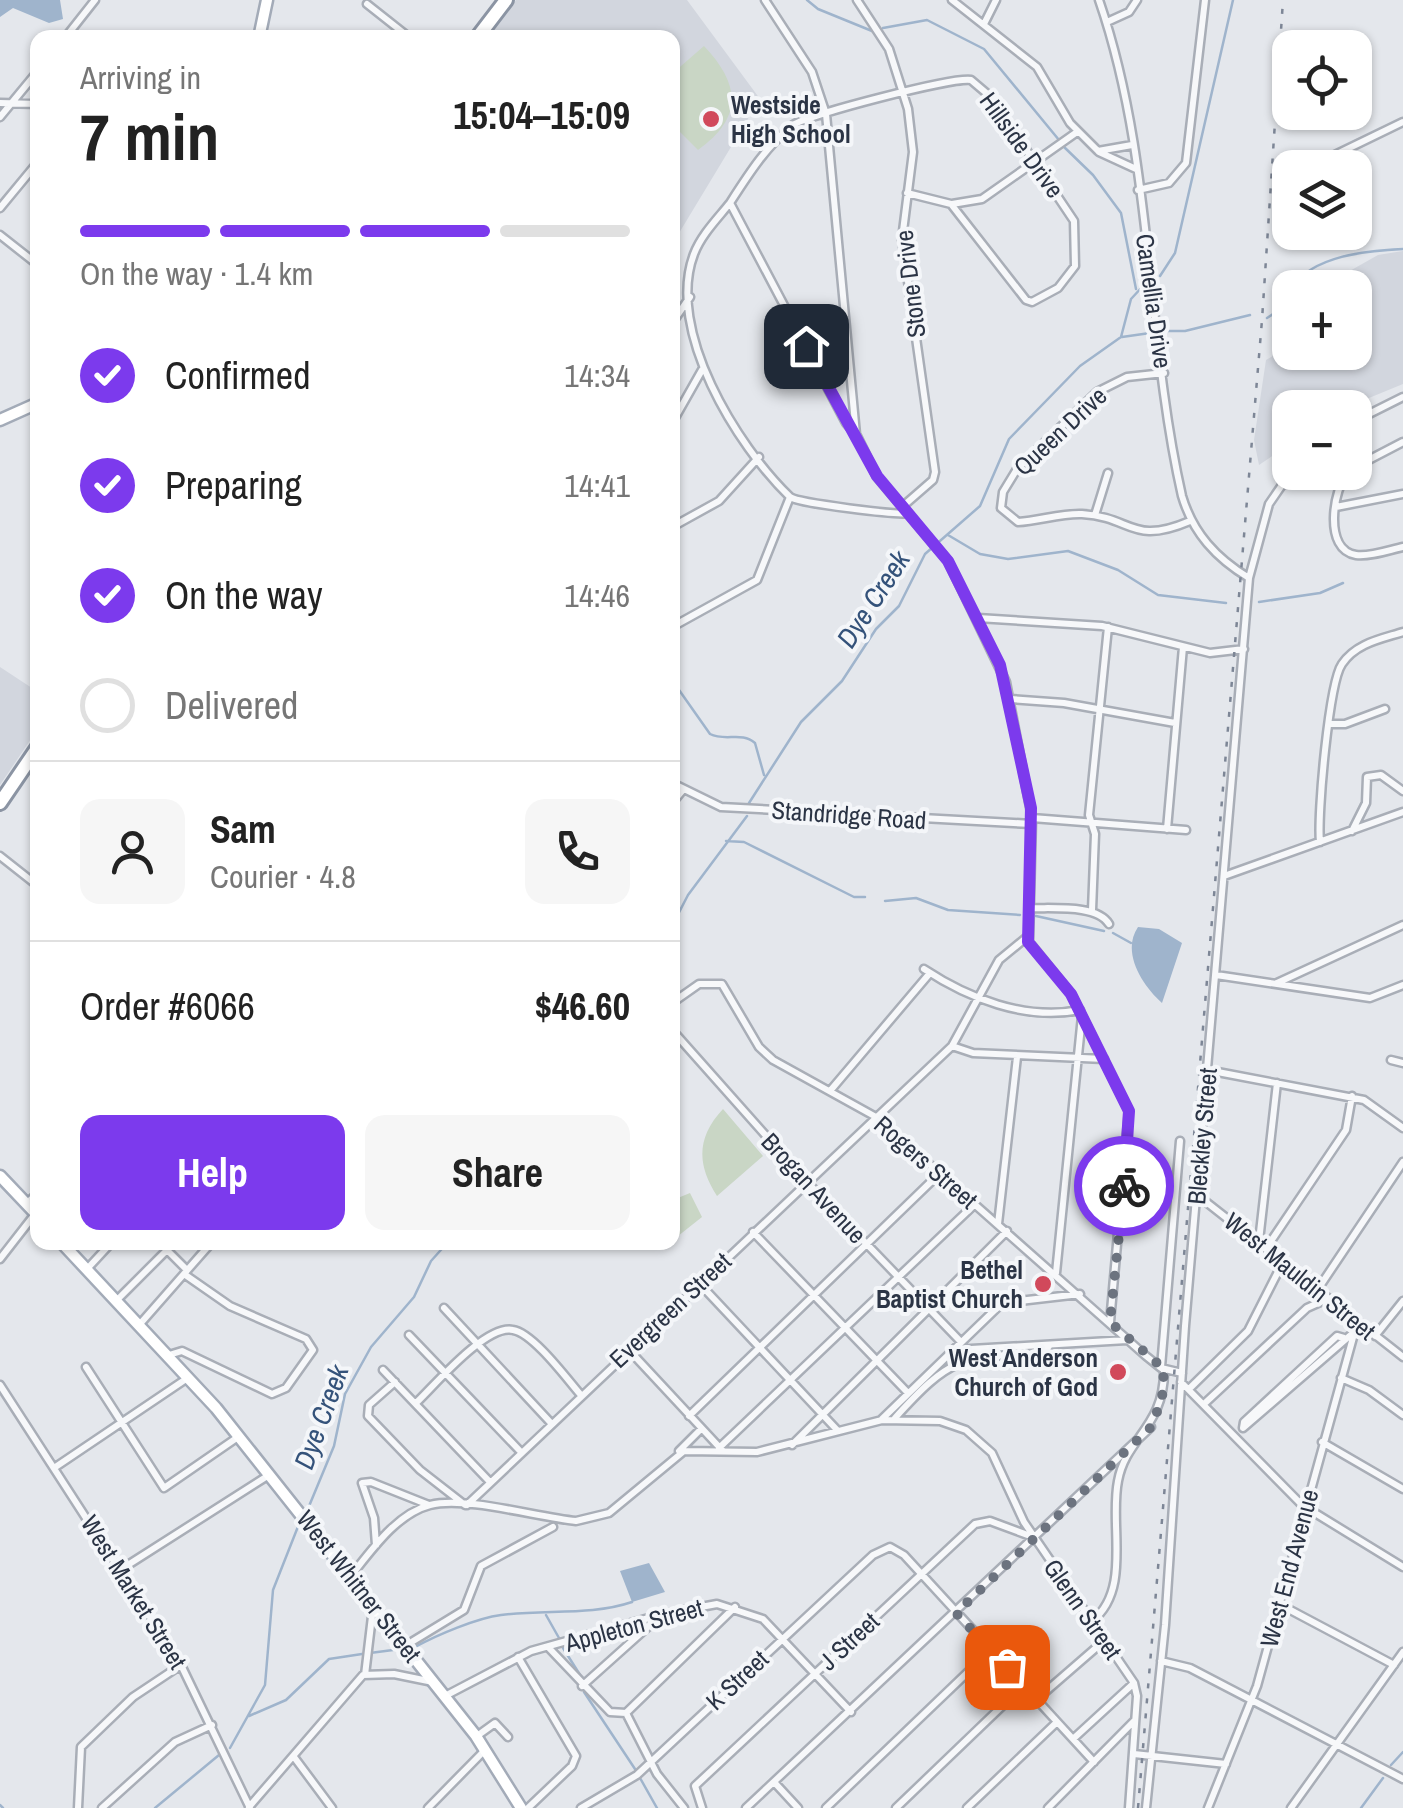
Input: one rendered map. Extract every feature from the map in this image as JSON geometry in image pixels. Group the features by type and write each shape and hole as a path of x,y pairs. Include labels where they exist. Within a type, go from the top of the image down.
{"highway":[{"path":"483,30 506,0"},
{"path":"0,803 30,759"}],"main road":[{"path":"261,30 268,0"},
{"path":"0,420 30,407"},
{"path":"0,1176 30,1208"},
{"name":"West Whitner Street","path":"69,1250 190,1376 270,1474 476,1736 524,1808"}],"street":[{"path":"71,30 95,0"},
{"path":"765,0 812,72 826,114 856,434"},
{"name":"Stone Drive","path":"856,0 889,50 903,92 913,152 902,239 935,472 933,480 905,510"},
{"path":"952,0 1037,67 1077,132 1098,151 1136,169"},
{"path":"984,24 996,0"},
{"name":"Camellia Drive","path":"1099,0 1136,169 1177,477 1190,521 1221,558 1249,578"},
{"path":"1106,22 1128,12 1137,0"},
{"path":"1138,190 1169,182 1186,163 1205,0"},
{"path":"367,4 400,30"},
{"name":"Hillside Drive","path":"790,497 702,370 690,333 695,251 749,174 790,128 940,80 970,80 991,96 1074,221 1076,266 1058,288 1032,302 1026,300 951,204"},
{"path":"0,117 30,81"},
{"path":"0,103 30,104"},
{"path":"1345,150 1403,122"},
{"path":"907,193 951,204 982,199 1077,132"},
{"path":"1098,151 1132,145"},
{"path":"0,208 30,172"},
{"path":"730,203 877,476 941,550 978,618 1010,699 1032,821 1028,936 1032,948 1081,1012 1129,1111 1110,1322"},
{"path":"0,235 30,259"},
{"path":"680,312 691,296"},
{"path":"680,409 702,370"},
{"name":"Queen Drive","path":"1164,373 1127,377 1097,392 1017,468 1002,492 1001,508 1018,522 1094,515 1140,533 1160,532 1190,521"},
{"path":"1372,412 1403,396"},
{"path":"1372,458 1403,442"},
{"path":"680,522 718,502 759,457"},
{"path":"1094,515 1108,473"},
{"name":"Bleckley Street","path":"1146,1808 1249,578 1269,504 1279,490"},
{"path":"1338,490 1335,527 1350,553 1403,547"},
{"path":"1336,508 1403,494"},
{"path":"680,623 757,580 790,497 804,504 843,504 896,517 905,510"},
{"path":"978,618 1108,627 1210,653 1244,649"},
{"path":"1092,910 1095,834 1090,823 1108,627"},
{"path":"1320,842 1329,724 1339,667 1358,648 1403,632"},
{"path":"1167,829 1183,647"},
{"path":"1010,699 1099,708 1176,723"},
{"path":"1329,724 1346,724 1385,709"},
{"path":"1351,832 1366,803 1367,777 1380,775 1403,791"},
{"name":"Standridge Road","path":"682,791 720,807 1186,830"},
{"path":"1224,876 1403,812"},
{"path":"0,856 30,880"},
{"path":"1029,908 1092,910 1110,924"},
{"path":"1276,984 1403,925"},
{"name":"Evergreen Street","path":"466,1506 550,1422 952,1046 999,960 1028,936"},
{"path":"830,1091 927,971 978,1001 1081,1012"},
{"path":"1216,975 1370,998 1403,985"},
{"name":"Rogers Street","path":"680,997 699,984 722,984 760,1047 789,1072 876,1117 1162,1369 1181,1377"},
{"path":"1056,1272 1081,1012"},
{"name":"Brogan Avenue","path":"680,1039 807,1182 961,1342"},
{"path":"952,1046 974,1053 1017,1057 1104,1060"},
{"path":"998,1224 1017,1057"},
{"path":"1392,1060 1403,1063"},
{"path":"1208,1070 1352,1096 1382,1110 1403,1128"},
{"path":"1259,1240 1277,1084"},
{"path":"1267,1247 1346,1130 1352,1096"},
{"path":"1092,1622 1111,1598 1121,1466 1151,1427 1162,1399 1180,1141"},
{"path":"1318,1289 1403,1162"},
{"path":"689,1416 940,1172"},
{"name":"West Mauldin Street","path":"1196,1194 1403,1357"},
{"path":"26,1204 30,1200"},
{"path":"628,1349 722,1449 974,1204"},
{"path":"0,1259 30,1222"},
{"path":"792,1445 1007,1231"},
{"path":"752,1232 908,1393"},
{"path":"87,1269 105,1250"},
{"path":"117,1300 167,1250 186,1272 230,1306 306,1340 313,1350 286,1388 272,1394 182,1351 169,1355"},
{"path":"140,1324 205,1250"},
{"path":"1189,1389 1248,1331 1284,1260"},
{"path":"698,1283 838,1432"},
{"path":"882,1420 1008,1300 1080,1294"},
{"path":"1204,1404 1307,1308 1327,1298"},
{"path":"1374,1336 1403,1301"},
{"path":"444,1308 550,1422"},
{"name":"West End Avenue","path":"1208,1808 1252,1700 1357,1323"},
{"path":"416,1403 478,1344 505,1330 523,1334 580,1394"},
{"path":"1344,1338 1337,1336 1243,1428 1248,1428 1354,1332"},
{"path":"409,1335 520,1451"},
{"path":"954,1350 1128,1340"},
{"path":"894,1420 924,1387 962,1360 1044,1353 1050,1345"},
{"path":"86,1367 166,1488 239,1436"},
{"path":"383,1370 488,1481"},
{"path":"54,1468 190,1376"},
{"path":"1181,1377 1304,1507 1403,1567"},
{"path":"1341,1378 1369,1390 1403,1415"},
{"path":"394,1382 369,1405 368,1416 420,1470 466,1506"},
{"name":"West Market Street","path":"0,1386 181,1665 250,1807"},
{"name":"Glenn Street","path":"675,1456 698,1449 757,1452 882,1420 940,1420 976,1436 992,1453 1034,1537 1134,1683 1136,1720 1130,1804"},
{"path":"746,1808 1151,1427"},
{"path":"376,1546 374,1518 362,1483 371,1482 429,1505 466,1506 562,1520 595,1518 622,1503 701,1429"},
{"path":"1322,1442 1403,1489"},
{"path":"120,1570 270,1474"},
{"path":"350,1577 401,1521 429,1505"},
{"name":"J Street","path":"702,1808 695,1786 920,1574 983,1520 1034,1537"},
{"path":"405,1646 464,1610 481,1566 552,1527"},
{"name":"K Street","path":"581,1808 638,1775 874,1555 890,1547 920,1574"},
{"path":"920,1574 1094,1762"},
{"path":"1279,1604 1394,1665"},
{"name":"Appleton Street","path":"445,1696 518,1656 663,1614 707,1605 735,1606 763,1619 852,1712"},
{"path":"250,1807 365,1675 373,1606"},
{"path":"549,1648 610,1712 626,1713 735,1606"},
{"path":"582,1686 663,1614"},
{"path":"1037,1699 1104,1640"},
{"path":"826,1808 991,1650"},
{"path":"1292,1808 1403,1652"},
{"path":"518,1656 576,1756 572,1766 524,1808"},
{"path":"1161,1661 1190,1668 1403,1779"},
{"path":"78,1808 81,1747 133,1697 181,1665"},
{"path":"365,1675 394,1674 434,1682"},
{"path":"1073,1739 1134,1683"},
{"path":"896,1808 1024,1685"},
{"path":"626,1713 650,1760 684,1808"},
{"path":"1048,1808 1136,1720"},
{"path":"967,1808 1057,1722"},
{"path":"476,1736 496,1723 508,1737"},
{"path":"102,1808 175,1742 212,1725"},
{"path":"428,1808 486,1750"},
{"path":"1134,1754 1226,1764"},
{"path":"293,1756 332,1808"},
{"path":"774,1782 798,1808"},
{"path":"1120,1808 1130,1804"}],"shaded area":[{"name":"Westside High School","path":"516,0 687,0 760,99 680,231 680,30 494,30"},
{"path":"1403,251 1403,384 1372,397 1372,390 1272,390 1272,456 1259,465 1254,440 1266,360 1272,356 1272,370 1372,370 1372,270 1351,270 1378,255"},
{"path":"0,667 30,687 30,740 0,785"}],"green space":[{"path":"704,46 730,87 730,113 713,138 698,150 680,132 680,67"},
{"path":"723,1109 763,1156 717,1196 710,1185 702,1152 708,1130"},
{"path":"690,1193 702,1217 680,1234 680,1197"}],"water":[{"path":"0,0 60,0 63,19 49,23 13,8 0,17"},
{"path":"1138,927 1159,929 1182,943 1162,1003 1136,968 1132,947"},
{"path":"649,1563 665,1592 632,1602 620,1571"}],"waterway":[{"path":"807,0 818,9 872,31"},
{"name":"Dye Creek","path":"1160,276 1175,253 1233,0"},
{"path":"883,28 927,20 984,49 1059,140"},
{"path":"1063,146 1093,175 1121,213 1136,289"},
{"path":"1310,270 1342,257 1403,249"},
{"name":"Dye Creek","path":"749,803 801,722 842,681 876,629 899,606 925,554 980,506 1009,439 1080,366 1121,337 1131,299 1143,286"},
{"path":"1164,331 1185,331 1250,315"},
{"path":"1267,318 1272,315"},
{"path":"1122,337 1150,333"},
{"path":"948,535 980,554 1008,559 1068,551 1118,570 1158,595 1226,603"},
{"path":"1259,602 1320,593 1343,583"},
{"path":"680,691 710,734 755,743 764,775"},
{"name":"Dye Creek","path":"680,910 747,816"},
{"path":"726,841 744,842 854,897 865,897"},
{"path":"885,901 916,898 948,910 1020,915"},
{"path":"1036,916 1104,931"},
{"path":"1113,933 1131,943"},
{"name":"Dye Creek","path":"307,1511 334,1446 345,1394 371,1347 414,1297 431,1261 441,1250"},
{"name":"Dye Creek","path":"230,1748 265,1685 273,1590 299,1524"},
{"path":"415,1647 491,1617 584,1611 632,1602"},
{"path":"546,1615 559,1638"},
{"path":"563,1648 582,1678"},
{"path":"370,1653 393,1650"},
{"path":"249,1716 286,1700 329,1659 362,1654"},
{"path":"584,1692 635,1769"},
{"path":"1391,1765 1403,1752"},
{"name":"Dye Creek","path":"155,1808 219,1755"},
{"path":"640,1778 657,1808"},
{"path":"1361,1808 1383,1778"},
{"path":"0,1805 3,1808"}],"railway":[{"path":"1138,1808 1262,320 1283,0"}],"way so far":[{"path":"1007,1667 956,1613 1151,1427 1162,1399 1164,1369 1110,1322 1114,1314 1124,1186"}],"place":[{"name":"Westside High School","path":"711,119"},
{"name":"Bethel Baptist Church","path":"1043,1284"},
{"name":"West Anderson Church of God","path":"1118,1372"}],"route":[{"path":"806,346 846,423 856,434 866,460 948,561 1000,665 1031,808 1028,942 1071,994 1129,1111 1124,1186"}]}
